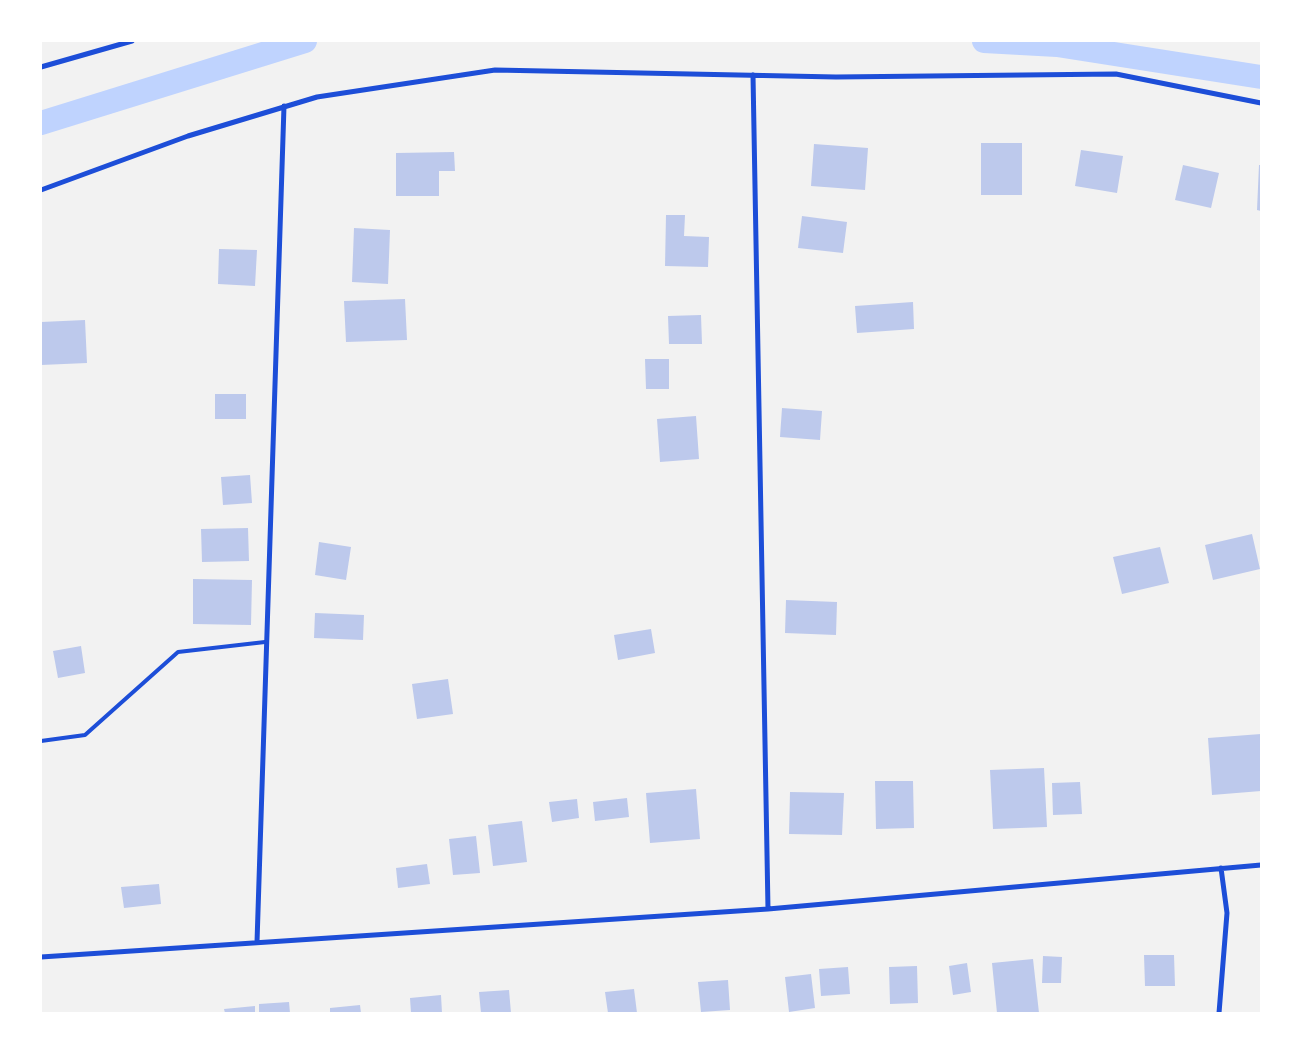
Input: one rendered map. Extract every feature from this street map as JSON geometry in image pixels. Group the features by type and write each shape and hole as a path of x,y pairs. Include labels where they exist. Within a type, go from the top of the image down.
{"street":[{"path":"41,67 132,41"},
{"path":"41,190 188,136 317,96 496,70 846,77 1116,74 1261,103"},
{"path":"753,75 768,909"},
{"path":"257,942 265,642 284,106"},
{"path":"41,958 768,909 1261,865"},
{"path":"1219,1013 1227,913 1222,868"}],"lane":[{"path":"41,741 85,736 178,652 265,642"}],"building":[{"path":"981,143 1022,143 1022,195 981,195"},
{"path":"814,144 868,148 865,190 811,186"},
{"path":"1081,150 1123,156 1117,193 1075,186"},
{"path":"454,152 455,171 439,171 439,196 396,196 396,153"},
{"path":"1183,165 1219,173 1211,208 1175,200"},
{"path":"1259,165 1261,165 1261,211 1257,210"},
{"path":"666,215 685,215 684,236 709,237 708,267 665,266"},
{"path":"802,216 847,222 843,253 798,248"},
{"path":"354,228 390,230 388,284 352,282"},
{"path":"219,249 257,250 255,286 218,284"},
{"path":"405,299 407,340 346,342 344,301"},
{"path":"913,302 914,329 857,333 855,306"},
{"path":"701,315 702,344 669,344 668,316"},
{"path":"85,320 87,363 41,365 41,322"},
{"path":"645,359 669,359 669,389 646,389"},
{"path":"215,394 246,394 246,419 215,419"},
{"path":"782,408 822,411 820,440 780,437"},
{"path":"696,416 699,459 660,462 657,419"},
{"path":"250,475 252,503 223,505 221,477"},
{"path":"248,528 249,561 202,562 201,529"},
{"path":"1252,534 1260,569 1213,580 1205,545"},
{"path":"319,542 351,547 346,580 315,575"},
{"path":"1160,547 1169,583 1122,594 1113,557"},
{"path":"193,579 252,580 251,625 193,624"},
{"path":"786,600 837,602 836,635 785,633"},
{"path":"315,613 364,615 363,640 314,638"},
{"path":"651,629 655,653 618,660 614,635"},
{"path":"81,646 85,673 58,678 53,651"},
{"path":"448,679 453,714 417,719 412,684"},
{"path":"1261,734 1261,791 1212,795 1208,738"},
{"path":"1044,768 1047,827 993,829 990,770"},
{"path":"875,781 913,781 914,828 876,829"},
{"path":"1080,782 1082,814 1053,815 1052,783"},
{"path":"696,789 700,839 650,843 646,793"},
{"path":"790,792 844,793 842,835 789,834"},
{"path":"627,798 629,817 595,821 593,802"},
{"path":"577,799 579,818 552,822 549,802"},
{"path":"522,821 527,862 493,866 488,825"},
{"path":"476,836 480,873 453,875 449,839"},
{"path":"427,864 430,884 398,888 396,868"},
{"path":"159,884 161,904 124,908 121,887"},
{"path":"1144,955 1174,955 1175,986 1145,986"},
{"path":"1043,956 1062,957 1061,983 1042,983"},
{"path":"1033,959 1039,1013 997,1013 992,963"},
{"path":"967,963 971,992 953,995 949,966"},
{"path":"917,966 918,1003 890,1004 889,967"},
{"path":"848,967 850,994 821,996 819,969"},
{"path":"811,974 815,1008 789,1012 785,977"},
{"path":"728,980 730,1010 701,1012 698,982"},
{"path":"634,989 637,1013 608,1013 605,992"},
{"path":"509,990 511,1013 481,1013 479,992"},
{"path":"441,995 442,1013 411,1013 410,998"},
{"path":"289,1002 290,1013 259,1013 259,1004"},
{"path":"360,1005 361,1013 330,1013 330,1008"},
{"path":"255,1006 255,1013 225,1013 224,1009"}],"waterway":[{"path":"41,123 305,41"},
{"path":"984,41 1057,45 1261,77"}]}
